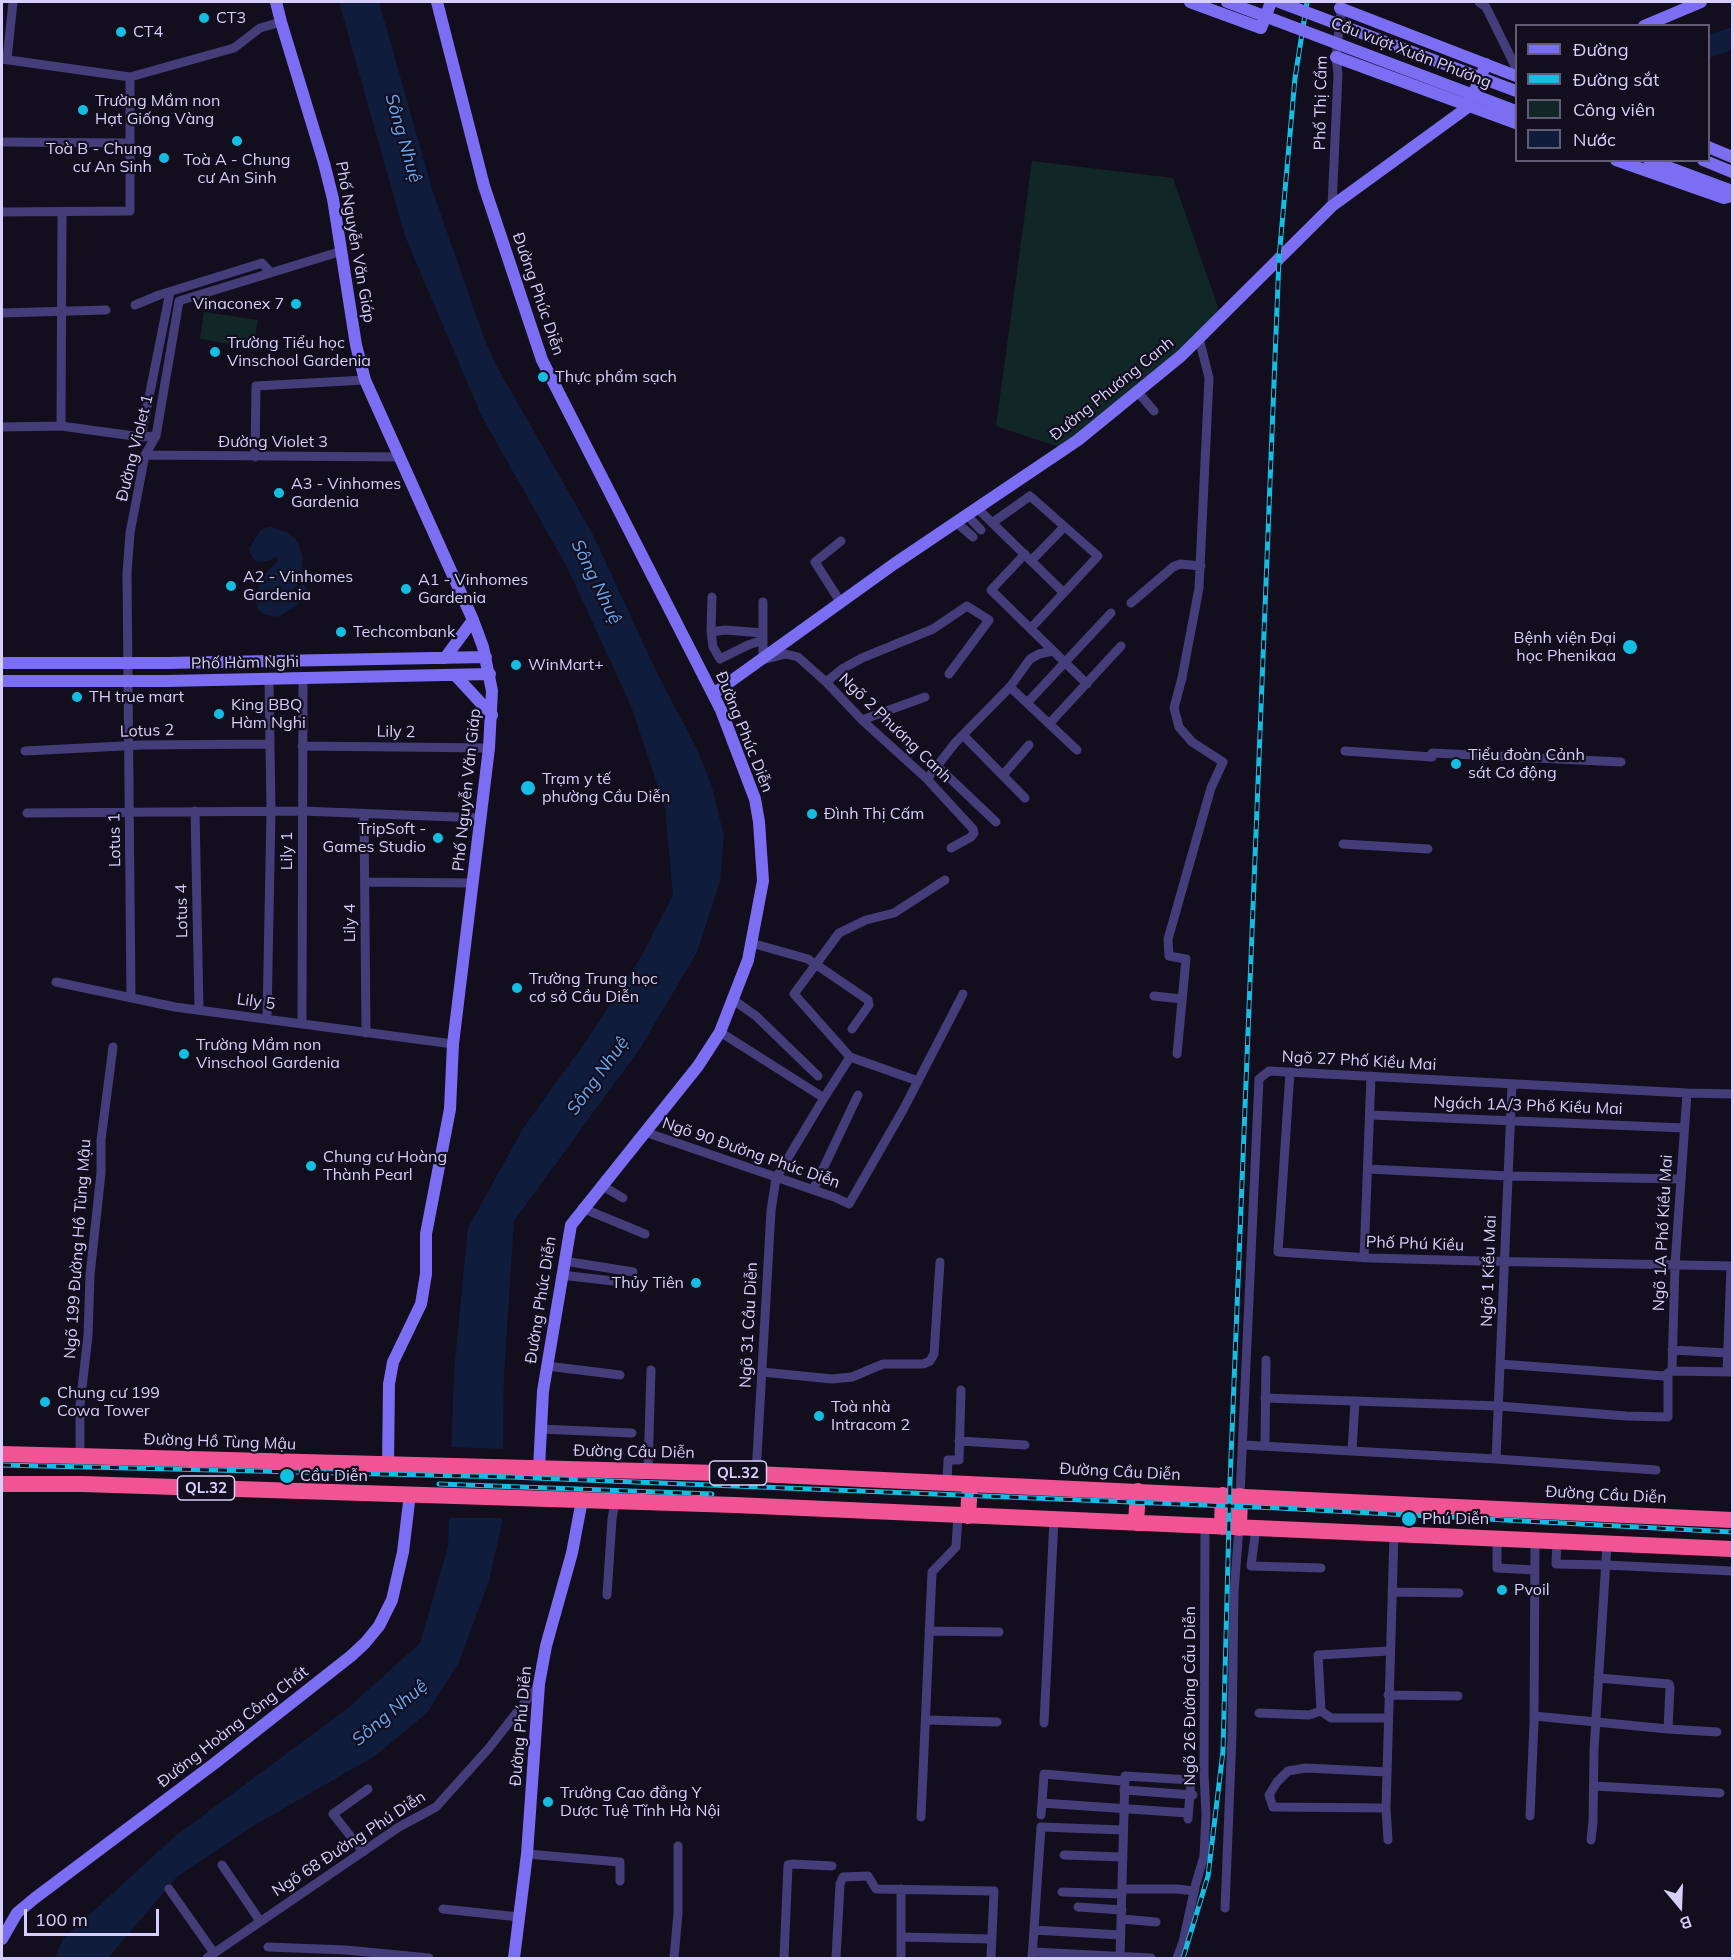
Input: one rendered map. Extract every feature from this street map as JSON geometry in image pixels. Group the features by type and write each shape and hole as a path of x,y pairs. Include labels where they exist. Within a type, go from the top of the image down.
{"highway":[{"name":"Đường Hồ Tùng Mậu","path":"2,1454 506,1467"},
{"path":"125,1456 125,1485"},
{"name":"Đường Cầu Diễn","path":"506,1467 648,1470 947,1482 1732,1520"},
{"name":"QL.32","path":"2,1484 125,1485 507,1496 1732,1550"},
{"path":"963,1516 970,1484"},
{"path":"1136,1523 1138,1491"},
{"path":"1223,1495 1231,1527"},
{"path":"1231,1527 1240,1496"}],"street":[{"path":"14,2 4,59 130,77 234,48 260,28 281,22"},
{"name":"Phố Nguyễn Văn Giáp","path":"276,2 324,163 342,252 356,345 365,380 473,620 486,657 493,704 474,883 453,1044 450,1109 427,1226 426,1274 421,1304 393,1362 389,1384 388,1465"},
{"name":"Đường Phúc Diễn","path":"437,2 484,186 542,360 713,694 748,777 759,822 763,885 748,960 720,1032 698,1066 571,1225 547,1365 540,1429 539,1468"},
{"path":"1190,2 1261,28 1271,2"},
{"name":"Cầu vượt Xuân Phương","path":"1227,2 1515,111"},
{"name":"Cầu vượt Xuân Phương","path":"1279,2 1515,91"},
{"path":"1479,2 1486,7 1515,66"},
{"path":"1649,24 1701,2"},
{"path":"1341,5 1515,76"},
{"name":"Phố Thị Cẩm","path":"1332,206 1338,74 1336,57 1341,5"},
{"path":"1336,57 1515,123"},
{"path":"1468,107 1486,64"},
{"path":"2,212 130,211 130,77"},
{"name":"Đường Phương Canh","path":"713,694 967,515 1078,440 1181,356 1332,206 1468,107"},
{"path":"2,142 129,143"},
{"path":"1710,148 1732,156"},
{"path":"1622,162 1724,198 1732,196"},
{"path":"1654,162 1732,191"},
{"path":"1708,162 1732,172"},
{"path":"61,426 62,212"},
{"path":"135,305 262,263 271,273 342,252"},
{"name":"Đường Violet 1","path":"127,681 127,573 130,533 146,455 156,436 179,301 271,273"},
{"path":"141,437 170,292"},
{"path":"2,313 106,310"},
{"path":"1177,1054 1186,959 1169,957 1168,939 1211,788 1223,762 1192,742 1181,729 1174,708 1197,599 1201,561 1209,378 1199,338"},
{"path":"255,457 256,386 365,380"},
{"path":"1137,391 1154,411"},
{"path":"2,427 61,426 141,437 156,436"},
{"name":"Đường Violet 3","path":"146,455 399,457"},
{"path":"992,523 1030,496 1098,556 1030,628"},
{"path":"967,515 992,523 1063,592"},
{"path":"967,515 981,530"},
{"path":"967,515 973,537"},
{"path":"1064,527 992,590 1087,684"},
{"path":"841,541 814,562 841,603"},
{"path":"1131,603 1173,567 1201,561"},
{"path":"712,597 711,632 713,646 720,659 763,636"},
{"path":"762,659 763,602"},
{"path":"826,682 842,669 862,658 933,629 967,606 989,620 949,674"},
{"path":"1027,703 1111,613"},
{"path":"445,658 473,620"},
{"path":"711,632 725,630 763,636"},
{"path":"1049,724 1121,646"},
{"path":"927,779 963,735 1010,687 1034,656 1053,651"},
{"name":"Ngõ 2 Phương Canh","path":"762,659 786,654 798,657 927,779 973,829 974,833 971,837 951,848"},
{"name":"Phố Hàm Nghi","path":"2,663 486,657"},
{"name":"Phố Hàm Nghi","path":"2,681 303,679 490,674"},
{"path":"455,675 492,715"},
{"path":"267,1018 271,811 269,678"},
{"name":"Lily 1","path":"302,1024 303,679"},
{"name":"Lotus 1","path":"127,681 131,998"},
{"path":"1010,687 1077,750"},
{"path":"862,720 925,697"},
{"path":"963,735 1025,798"},
{"name":"Lotus 2","path":"25,751 128,746 270,744"},
{"path":"1003,775 1029,745"},
{"name":"Lily 2","path":"302,746 489,748"},
{"path":"1345,751 1622,762"},
{"path":"937,766 996,822"},
{"path":"27,813 302,811 480,818"},
{"name":"Lotus 4","path":"195,812 199,1009"},
{"name":"Lily 4","path":"364,814 366,1033"},
{"path":"1343,844 1428,849"},
{"path":"918,1082 850,1057 794,996 815,963 839,933 866,920 894,913 945,880"},
{"path":"365,882 474,883"},
{"path":"752,943 808,959 868,1000 869,1005 852,1029"},
{"name":"Lily 5","path":"56,982 131,998 199,1009 453,1044"},
{"name":"Ngõ 90 Đường Phúc Diễn","path":"645,1132 849,1204 918,1082 963,994"},
{"path":"1154,996 1182,999"},
{"path":"732,999 756,1016 818,1076"},
{"path":"720,1032 824,1098"},
{"name":"Ngõ 199 Đường Hồ Tùng Mậu","path":"80,1455 80,1405 88,1336 90,1275 101,1173 101,1140 113,1047"},
{"path":"776,1178 850,1057"},
{"name":"Ngõ 27 Phố Kiều Mai","path":"1240,1496 1259,1079 1269,1071 1732,1094"},
{"name":"Phố Phú Kiều","path":"1290,1072 1278,1252 1364,1258 1732,1266"},
{"path":"1364,1258 1371,1077"},
{"name":"Ngõ 1 Kiều Mai","path":"1496,1459 1512,1084"},
{"name":"Ngõ 1A Phố Kiều Mai","path":"1499,1406 1668,1417 1686,1093"},
{"path":"813,1190 858,1095"},
{"name":"Ngách 1A/3 Phố Kiều Mai","path":"1370,1115 1684,1128"},
{"path":"1368,1169 1508,1176 1681,1179"},
{"name":"Ngõ 31 Cầu Diễn","path":"756,1474 771,1211 776,1178"},
{"path":"600,1187 621,1199"},
{"path":"581,1210 614,1228"},
{"path":"581,1210 645,1234"},
{"path":"564,1261 633,1272"},
{"path":"762,1372 832,1378 852,1377 883,1364 923,1364 930,1360 934,1354 940,1263"},
{"path":"1500,1364 1664,1376 1670,1372 1730,1372 1728,1353 1732,1266"},
{"path":"561,1275 613,1281"},
{"path":"1672,1350 1728,1353"},
{"path":"1265,1445 1266,1360"},
{"path":"547,1365 620,1376"},
{"path":"648,1470 651,1370"},
{"path":"947,1482 948,1460 958,1460 961,1390"},
{"path":"1265,1398 1499,1406"},
{"path":"1352,1450 1355,1401"},
{"path":"540,1429 632,1433"},
{"path":"959,1441 1025,1445"},
{"path":"1243,1445 1656,1470"},
{"name":"Đường Hoàng Công Chất","path":"2,1939 17,1913 35,1898 215,1762 365,1643 379,1626 392,1600 403,1552 410,1494"},
{"name":"Đường Phú Diễn","path":"514,1959 527,1854 539,1684 546,1646 572,1553 582,1500"},
{"path":"607,1595 615,1502"},
{"path":"921,1817 932,1572 956,1547 963,1516"},
{"path":"1044,1723 1054,1519"},
{"name":"Ngõ 26 Đường Cầu Diễn","path":"1124,1785 1205,1796 1205,1526"},
{"path":"1225,1908 1232,1735 1234,1592 1231,1527"},
{"path":"1256,1528 1251,1566 1320,1568"},
{"path":"1388,1839 1386,1808 1388,1695 1394,1534"},
{"path":"1497,1539 1497,1568 1535,1570"},
{"path":"1530,1816 1534,1716 1535,1541"},
{"path":"1557,1542 1556,1564 1605,1564 1732,1571"},
{"path":"1591,1840 1595,1721 1606,1544"},
{"path":"1392,1592 1459,1593"},
{"path":"929,1631 999,1632"},
{"path":"1321,1711 1318,1655 1389,1651"},
{"path":"1598,1678 1669,1684 1668,1729"},
{"name":"Ngõ 68 Đường Phú Diễn","path":"211,1956 399,1827 436,1807 489,1748 539,1684"},
{"path":"1388,1695 1458,1696"},
{"path":"1259,1713 1309,1715 1321,1711"},
{"path":"1321,1711 1331,1718 1388,1718"},
{"path":"1534,1716 1717,1732"},
{"path":"926,1720 997,1722"},
{"path":"1386,1808 1273,1807 1269,1795 1288,1771 1306,1768 1387,1772"},
{"path":"1041,1815 1044,1774 1124,1785"},
{"path":"1042,1803 1124,1810 1188,1816 1191,1780 1125,1776 1124,1785 1124,1810 1123,1830 1122,1915 1120,1958"},
{"path":"1594,1786 1720,1793"},
{"path":"363,1852 333,1814 368,1789"},
{"path":"1177,1959 1204,1856 1205,1796"},
{"path":"1123,1830 1041,1827 1032,1955 1151,1958"},
{"path":"674,1959 678,1913 678,1846"},
{"path":"527,1854 620,1862 620,1881"},
{"path":"1064,1855 1123,1857"},
{"path":"222,1865 260,1922"},
{"path":"784,1959 788,1865 832,1866"},
{"path":"836,1959 840,1884 843,1877 868,1876 876,1888 994,1891 991,1959"},
{"path":"169,1889 211,1956"},
{"path":"901,1889 901,1959"},
{"path":"1062,1892 1177,1889 1194,1891"},
{"path":"1078,1908 1156,1922"},
{"path":"443,1909 519,1917"},
{"path":"1034,1930 1121,1935"},
{"path":"901,1937 992,1939"},
{"path":"268,1947 346,1950 429,1959"}],"green space":[{"path":"1032,161 1173,178 1221,316 1065,449 996,426"},
{"path":"204,312 258,320 253,348 200,339"}],"water":[{"name":"Sông Nhuệ","path":"339,2 379,2 432,189 484,338 496,365 593,535 657,673 697,749 712,787 724,836 720,881 697,952 641,1047 514,1221 504,1374 502,1523 489,1581 459,1662 428,1712 375,1756 253,1826 177,1877 108,1958 55,1958 63,1939 174,1837 348,1708 420,1643 448,1547 454,1370 468,1228 522,1130 589,1037 641,957 673,895 665,808 631,706 567,567 482,417 405,236"},
{"path":"1732,27 1732,50 1710,58 1710,35"},
{"path":"271,527 286,532 294,538 303,557 302,577 299,584 282,598 294,594 302,584 308,589 298,605 278,617 260,611 257,608 255,596 263,576 278,561 276,556 269,561 257,562 249,549 259,532"}],"pier":[{"path":"448,1447 506,1449 505,1518 446,1518"}],"railway":[{"path":"1183,1958 1208,1876 1223,1751 1230,1482 1279,258 1295,78 1307,2"},
{"path":"2,1465 510,1477 1278,1508 1732,1532"},
{"path":"439,1484 712,1494"}],"place":[{"name":"CT3","path":"204,18"},
{"name":"CT4","path":"121,32"},
{"name":"Trường Mầm non Hạt Giống Vàng","path":"83,110"},
{"name":"Toà A - Chung cư An Sinh","path":"237,141"},
{"name":"Toà B - Chung cư An Sinh","path":"164,158"},
{"name":"Vinaconex 7","path":"296,304"},
{"name":"Trường Tiểu học Vinschool Gardenia","path":"215,352"},
{"name":"Thực phẩm sạch","path":"543,377"},
{"name":"A3 - Vinhomes Gardenia","path":"279,493"},
{"name":"A2 - Vinhomes Gardenia","path":"231,586"},
{"name":"A1 - Vinhomes Gardenia","path":"406,589"},
{"name":"Techcombank","path":"341,632"},
{"name":"Bệnh viện Đại học Phenikaa","path":"1630,647"},
{"name":"WinMart+","path":"516,665"},
{"name":"TH true mart","path":"77,697"},
{"name":"King BBQ Hàm Nghi","path":"219,714"},
{"name":"Tiểu đoàn Cảnh sát Cơ động","path":"1456,764"},
{"name":"Trạm y tế phường Cầu Diễn","path":"528,788"},
{"name":"Đình Thị Cấm","path":"812,814"},
{"name":"TripSoft - Games Studio","path":"438,838"},
{"name":"Trường Trung học cơ sở Cầu Diễn","path":"517,988"},
{"name":"Trường Mầm non Vinschool Gardenia","path":"184,1054"},
{"name":"Chung cư Hoàng Thành Pearl","path":"311,1166"},
{"name":"Thủy Tiên","path":"696,1283"},
{"name":"Chung cư 199 Cowa Tower","path":"45,1402"},
{"name":"Toà nhà Intracom 2","path":"819,1416"},
{"name":"Cầu Diễn","path":"287,1476"},
{"name":"Phú Diễn","path":"1409,1519"},
{"name":"Pvoil","path":"1502,1590"},
{"name":"Trường Cao đẳng Y Dược Tuệ Tĩnh Hà Nội","path":"548,1802"}]}
